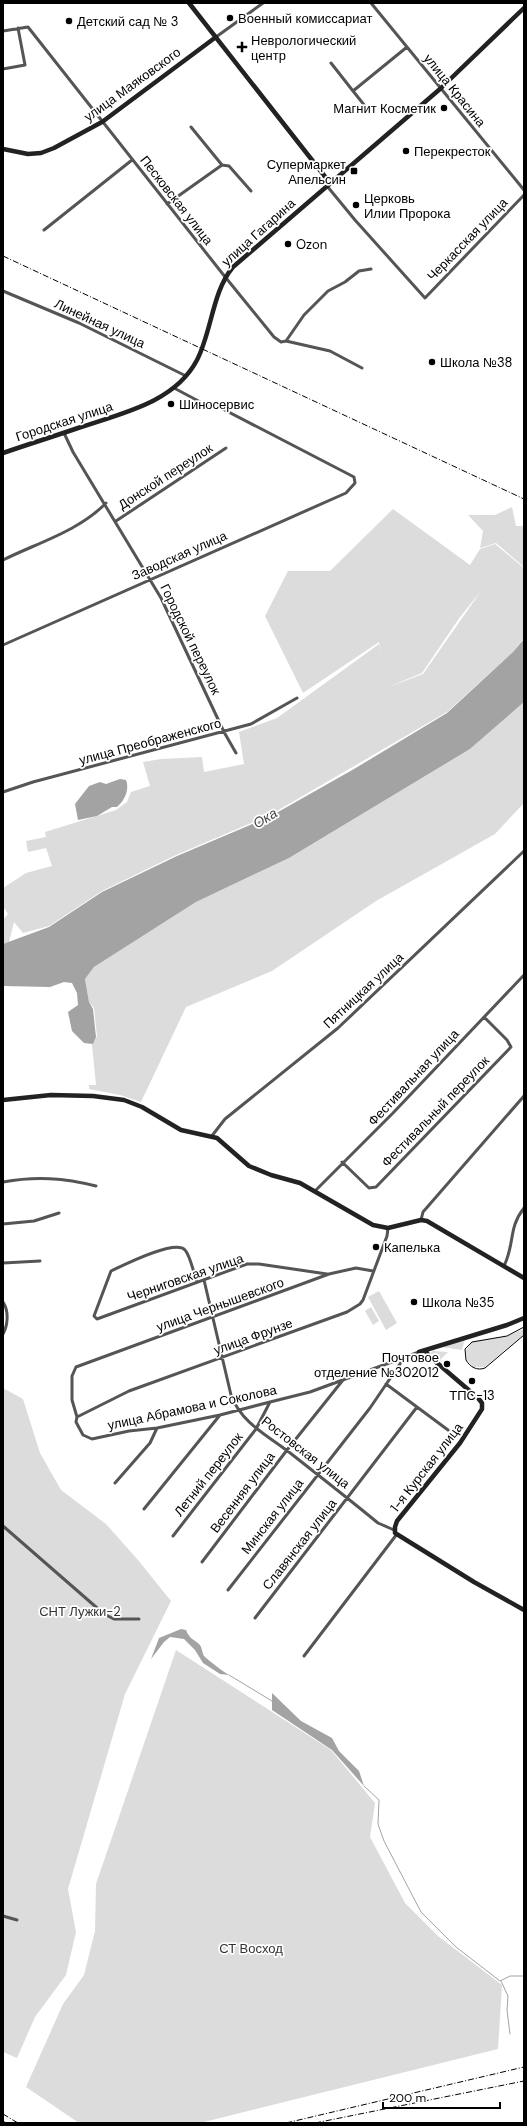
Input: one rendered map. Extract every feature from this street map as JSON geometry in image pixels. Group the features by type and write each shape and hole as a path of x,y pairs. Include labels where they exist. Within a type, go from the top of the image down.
{"street":[{"path":"189,3 329,184"},
{"name":"улица Маяковского","path":"3,149 28,154 41,153 54,148 102,122 263,3"},
{"name":"улица Красина","path":"371,3 524,190"},
{"name":"улица Гагарина","path":"131,411 174,388 186,376 200,353 225,278 233,266 440,89 524,8"},
{"name":"Песковская улица","path":"18,28 28,27 225,278 274,336 281,342 286,341 330,351 362,368"},
{"path":"3,31 18,28 25,65 3,69"},
{"path":"353,92 407,47"},
{"path":"331,63 365,106"},
{"path":"191,127 222,165"},
{"path":"44,230 132,160"},
{"path":"167,204 222,165 230,166 251,191"},
{"name":"Черкасская улица","path":"329,184 355,220 425,298 524,195"},
{"path":"286,341 304,314 328,291 345,282 359,271 371,269"},
{"name":"Линейная улица","path":"3,291 79,323 186,376"},
{"name":"Заводская улица","path":"3,645 346,492 355,483 354,477 217,406 204,404 174,388"},
{"name":"Городская улица","path":"3,453 131,411"},
{"name":"Городской переулок","path":"64,433 73,452 106,503 161,598 224,732 236,753"},
{"name":"Донской переулок","path":"116,521 226,448"},
{"name":"Донской переулок","path":"3,560 75,526 89,518 106,503"},
{"name":"улица Преображенского","path":"3,792 54,776 251,724 297,698"},
{"name":"Пятницкая улица","path":"211,1137 225,1119 338,1028 524,851"},
{"name":"Фестивальная улица","path":"315,1191 342,1162 393,1113 524,975"},
{"name":"Фестивальный переулок","path":"342,1162 369,1188 376,1187 511,1047 507,1040 484,1016"},
{"path":"3,1100 51,1095 93,1096 124,1100 142,1108 181,1130 211,1137 223,1142 249,1166 270,1175 300,1183 373,1225 388,1228 421,1220 433,1224 524,1278"},
{"path":"421,1220 423,1212 524,1096"},
{"path":"3,1182 28,1177 72,1180 96,1186"},
{"path":"504,1266 510,1254 515,1221 524,1208"},
{"path":"3,1224 34,1221 59,1213"},
{"name":"улица Фрунзе","path":"77,1417 129,1392 347,1312 360,1304 363,1300 387,1236 388,1228"},
{"name":"Черниговская улица","path":"197,1282 186,1251 182,1247 176,1246 145,1255 111,1271 94,1316 97,1319 247,1264 259,1264 329,1274"},
{"path":"3,1263 40,1261"},
{"name":"улица Чернышевского","path":"77,1417 72,1400 72,1376 76,1367 329,1274 356,1268 373,1270"},
{"name":"Ростовская улица","path":"204,1280 231,1395 239,1409 256,1429 287,1450 378,1523 396,1532 474,1582 524,1610"},
{"path":"3,1302 6,1306 7,1318 3,1334"},
{"name":"улица Абрамова и Соколова","path":"77,1417 76,1422 84,1435 92,1439 129,1430 157,1428 220,1415 310,1392 419,1352 507,1325 524,1318"},
{"name":"1-я Курская улица","path":"304,1656 396,1532 398,1521 460,1443 481,1413 482,1406 478,1398 429,1356 426,1350"},
{"name":"Минская улица","path":"228,1590 370,1408 404,1358"},
{"name":"Весенняя улица","path":"202,1562 287,1450 344,1379"},
{"path":"386,1384 448,1430"},
{"name":"Летний переулок","path":"173,1536 256,1429 270,1402"},
{"name":"Славянская улица","path":"255,1618 417,1407"},
{"path":"144,1509 220,1415"},
{"path":"115,1483 150,1443 157,1428"},
{"path":"3,1526 104,1614 114,1618 139,1619"},
{"path":"3,1916 17,1920"}],"green space":[{"path":"512,507 516,526 524,526 524,567 496,543 480,548 483,531 468,515 495,515"},
{"path":"393,509 470,565 480,549 495,544 524,568 524,638 513,652 447,712 270,815 176,855 102,891 49,926 23,933 14,922 9,942 3,944 3,920 8,914 4,908 3,888 26,873 52,866 46,848 28,852 26,841 46,837 45,832 116,810 127,802 131,792 150,786 143,762 161,759 202,757 204,772 244,764 239,732 277,718 379,644 381,654 379,642 303,693 265,616 288,571 330,571","holes":["481,591 423,674 386,688 422,673 460,617"]},
{"path":"524,702 524,803 495,834 376,901 272,971 186,1007 141,1102 120,1095 89,1089 89,1085 96,1085 92,1045 97,1036 94,1008 89,1002 85,979 94,967 196,902 289,858 470,749"},
{"path":"379,1291 397,1323 386,1330 368,1297"},
{"path":"371,1307 379,1321 373,1325 365,1311"},
{"path":"524,1329 524,1334 485,1367 473,1367 467,1360 466,1350 472,1342 507,1336"},
{"path":"465,1339 462,1350 441,1347"},
{"path":"434,1350 448,1352 439,1361 430,1353"},
{"name":"СНТ Лужки-2","path":"3,1388 23,1399 40,1453 61,1490 106,1524 138,1560 171,1601 125,1694 68,1889 76,1932 66,1975 35,2017 17,2058 3,2052"},
{"name":"СТ Восход","path":"176,1650 331,1750 375,1803 370,1837 405,1903 438,1936 502,1985 498,2049 200,2123 79,2123 26,2087 63,2004 84,1975 95,1931 96,1884"}],"shaded area":[{"path":"524,639 524,702 470,749 289,858 196,902 94,967 85,979 89,1002 93,1009 96,1037 93,1044 84,1043 72,1031 68,1012 78,1005 77,993 72,983 64,982 50,987 3,986 3,944 49,927 102,892 177,856 271,816 354,769 447,713 513,652"},
{"path":"120,779 126,780 127,791 120,805 117,807 112,807 97,816 78,820 75,804 89,786 100,782 106,784"},
{"path":"181,1629 186,1630 190,1637 199,1644 204,1656 229,1675 220,1674 203,1663 195,1650 184,1639 170,1637 164,1642 151,1659 159,1638"},
{"path":"272,1693 301,1721 332,1738 339,1751 359,1771 364,1786 332,1750 272,1710"}],"waterway":[{"path":"229,1675 272,1701"},
{"path":"364,1786 379,1800 378,1824 384,1841 421,1912 456,1947 500,1981 510,1976 524,1976"},
{"path":"501,1981 508,1996 507,2010 510,2034"}],"tram line":[{"path":"524,1327 507,1336 472,1342 465,1349 466,1360 474,1368 485,1368 524,1335"}],"railway":[{"path":"3,256 524,499"},
{"path":"286,2123 524,2067"},
{"path":"315,2123 524,2081"},
{"path":"3,2114 18,2123"}],"place":[{"name":"Военный комиссариат","path":"230,18"},
{"name":"Детский сад № 3","path":"69,21"},
{"name":"Неврологический центр","path":"242,47"},
{"name":"Магнит Косметик","path":"444,108"},
{"name":"Перекресток","path":"406,151"},
{"name":"Супермаркет Апельсин","path":"354,171"},
{"name":"Церковь Илии Пророка","path":"356,205"},
{"name":"Ozon","path":"288,244"},
{"name":"Школа №38","path":"432,362"},
{"name":"Шиносервис","path":"171,404"},
{"name":"Капелька","path":"376,1247"},
{"name":"Школа №35","path":"414,1302"},
{"name":"Почтовое отделение №302012","path":"447,1364"},
{"name":"ТПС-13","path":"472,1381"}],"water label":[{"name":"Ока","path":"265,818"}]}
